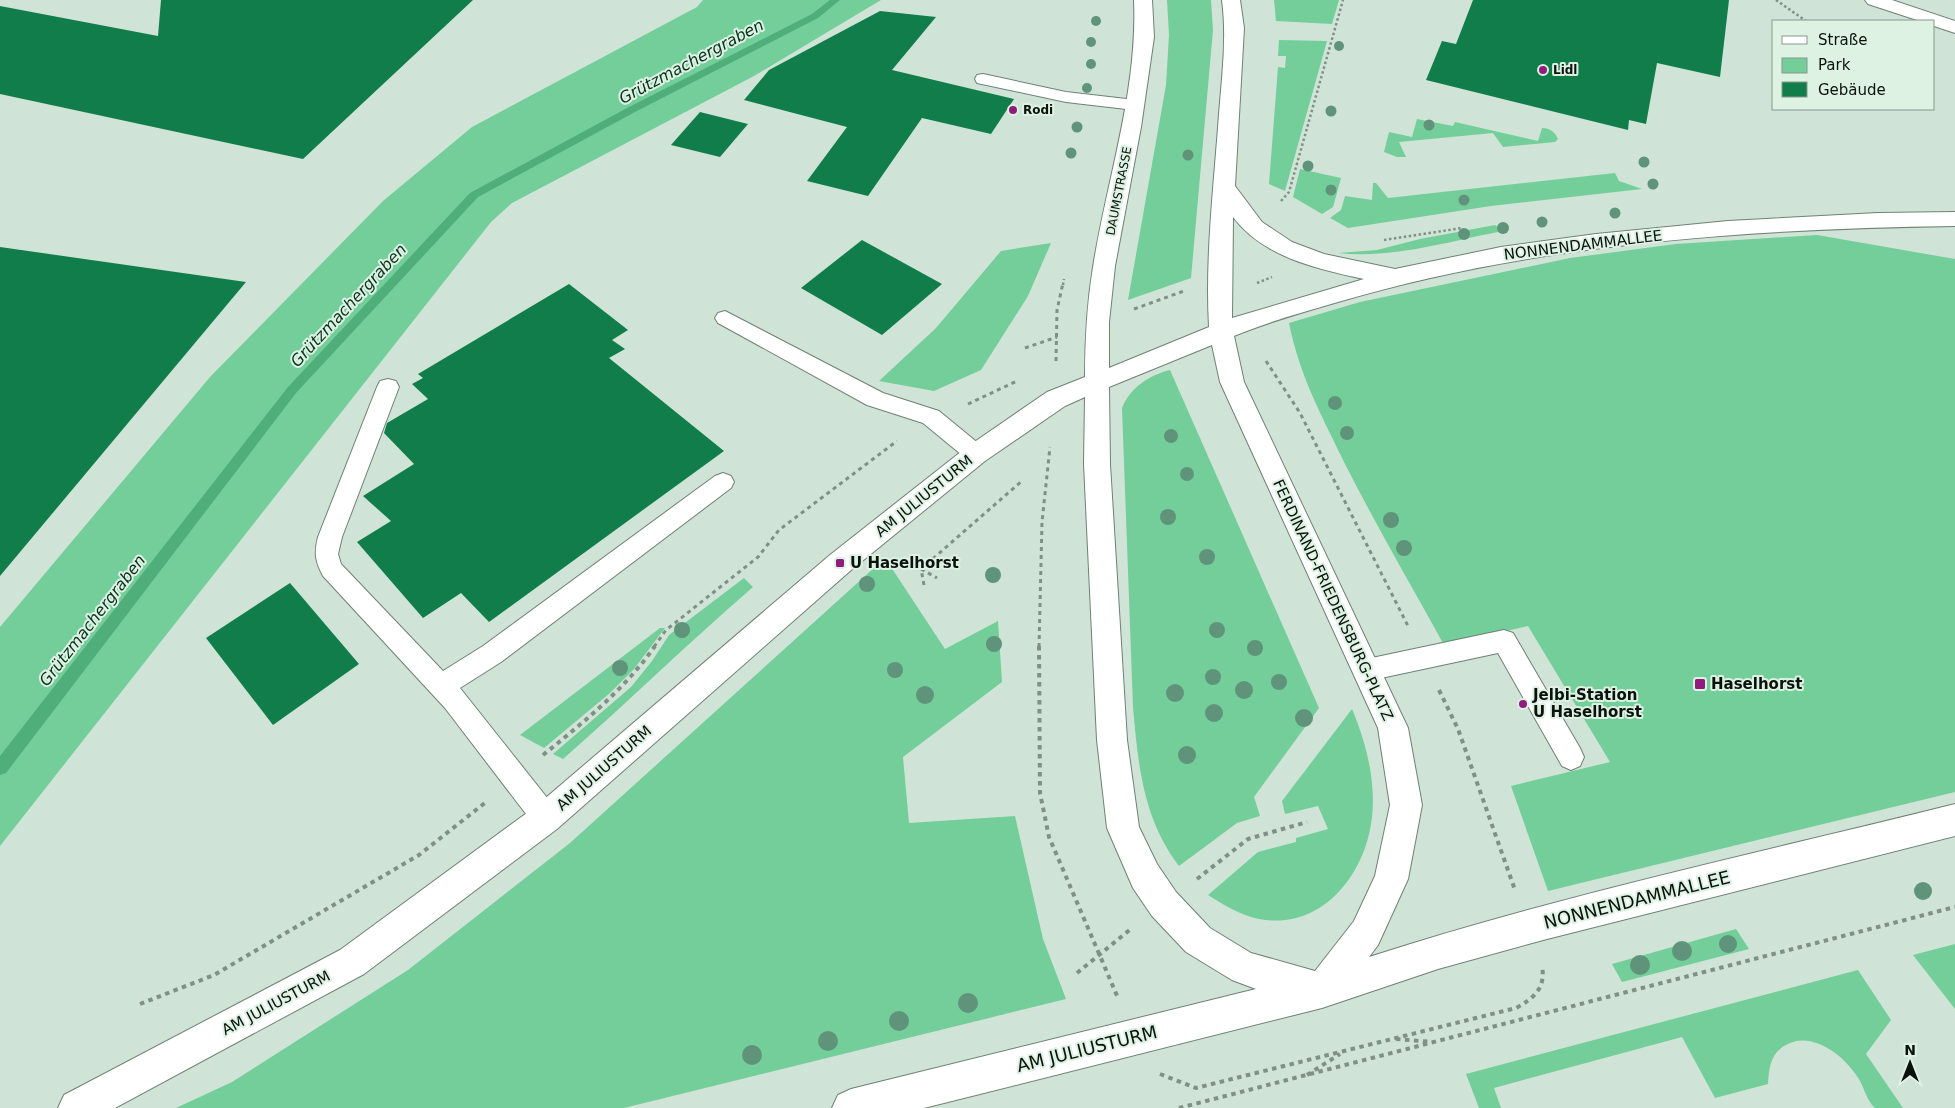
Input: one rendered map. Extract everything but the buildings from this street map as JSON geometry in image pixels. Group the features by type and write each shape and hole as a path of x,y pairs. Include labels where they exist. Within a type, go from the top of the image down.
{"main road":[{"name":"DAUMSTRASSE","path":"1098,382 1097,322 1104,266 1135,105 1145,37 1143,0"},
{"path":"1231,0 1235,28 1224,186 1219,298 1221,331 1098,382 1097,464 1111,730 1123,828 1145,876 1159,897 1198,940 1244,968 1322,990"},
{"path":"1874,0 1934,20"},
{"path":"1935,20 1955,27"},
{"path":"1224,186 1253,226 1284,247 1326,263 1396,277"},
{"name":"NONNENDAMMALLEE","path":"1221,331 1278,311 1396,277 1501,255 1596,241 1765,226 1878,220 1955,219"},
{"name":"FERDINAND-FRIEDENSBURG-PLATZ","path":"1221,331 1232,382 1393,728 1406,805 1391,880 1366,933 1322,990"},
{"name":"AM JULIUSTURM","path":"77,1108 352,962 546,818 840,563 976,454 1056,399 1098,382"},
{"name":"NONNENDAMMALLEE","path":"1322,990 1438,952 1547,922 1955,820"},
{"name":"AM JULIUSTURM","path":"852,1108 1322,990"}],"lane":[{"path":"983,78 1066,97 1135,105"},
{"path":"725,318 875,399 931,417 976,454"},
{"path":"388,387 330,537 326,554 332,569 454,700 546,818"},
{"path":"440,687 492,654 722,482"},
{"path":"1367,670 1504,641 1571,757"}],"path":[{"path":"1281,201 1289,192 1343,0"},
{"path":"1776,0 1805,20"},
{"path":"1378,241 1407,238 1471,226"},
{"path":"1132,310 1189,289"},
{"path":"1025,348 1050,339"},
{"path":"140,1004 214,975 419,855 598,710 640,667 666,630 758,557 779,530 902,436 924,436 957,409 996,390"},
{"path":"1050,445 1042,522 1038,667 1040,793 1049,837 1116,993"},
{"path":"921,569 1023,480"},
{"path":"921,569 938,578"},
{"path":"921,569 924,585"},
{"path":"1194,881 1248,839 1307,822"},
{"path":"1179,1108 1436,1043 1955,907"},
{"path":"1077,973 1132,928"},
{"path":"1168,1077 1196,1088 1516,1008 1534,998 1541,985 1544,971 1540,957"},
{"path":"1393,1039 1436,1043"},
{"path":"1304,1076 1344,1051"}],"green space":[{"path":"703,0 881,0 754,76 512,203 491,222 0,846 0,627 210,377 383,201 472,127 697,7"},
{"path":"1167,0 1211,0 1213,30 1191,278 1128,300 1166,85 1169,35"},
{"path":"1274,0 1339,0 1332,24 1276,21"},
{"path":"1279,40 1327,41 1285,191 1269,184 1278,67 1285,68 1286,56 1278,56"},
{"path":"1417,119 1453,126 1455,122 1538,141 1542,128 1545,128 1552,131 1558,139 1555,142 1503,147 1493,133 1399,142 1406,157 1397,157 1384,152 1389,132 1412,137"},
{"path":"1300,169 1341,178 1333,207 1322,214 1293,197"},
{"path":"1615,173 1619,181 1642,189 1491,206 1348,228 1330,218 1341,210 1345,196 1372,200 1373,183 1376,183 1388,198"},
{"path":"1495,225 1503,231 1421,248 1380,254 1338,253 1377,250 1420,239"},
{"path":"1817,235 1955,259 1955,792 1548,891 1511,786 1610,762 1528,626 1444,645 1345,464 1305,378 1289,323 1360,302 1570,258 1676,244"},
{"path":"1051,243 1028,296 981,370 934,391 879,381 936,328 1001,251"},
{"path":"1170,370 1319,708 1254,797 1260,816 1237,823 1179,866 1157,829 1150,810 1144,790 1137,749 1133,707 1122,408 1130,394 1141,383 1155,375"},
{"path":"885,558 945,649 998,621 1002,682 903,757 909,823 1015,816 1043,939 1066,999 624,1108 176,1108 232,1082 408,970 570,843"},
{"path":"744,578 753,587 563,759 553,754 631,687 652,661 669,635"},
{"path":"660,628 665,628 634,669 610,693 544,748 520,735"},
{"path":"1352,709 1362,735 1369,762 1373,790 1372,817 1361,859 1337,894 1321,907 1302,916 1282,920 1259,919 1245,915 1208,895 1258,852 1296,842 1296,838 1328,829 1318,806 1285,814 1282,801"},
{"path":"1736,929 1749,949 1622,982 1612,964"},
{"path":"1955,944 1955,1009 1913,955"},
{"path":"1858,970 1891,1020 1866,1054 1903,1108 1875,1108 1848,1064 1830,1050 1810,1041 1790,1043 1779,1050 1770,1065 1768,1084 1715,1098 1682,1037 1494,1088 1501,1108 1479,1108 1466,1074"}],"waterway":[{"name":"Grützmachergraben","path":"0,768 292,390 474,195 631,110 815,16 836,0"}],"place":[{"name":"Lidl","path":"1543,70"},
{"name":"Rodi","path":"1013,110"},
{"name":"U Haselhorst","path":"840,563"},
{"name":"Haselhorst","path":"1700,684"},
{"name":"Jelbi-Station U Haselhorst","path":"1523,704"}]}
